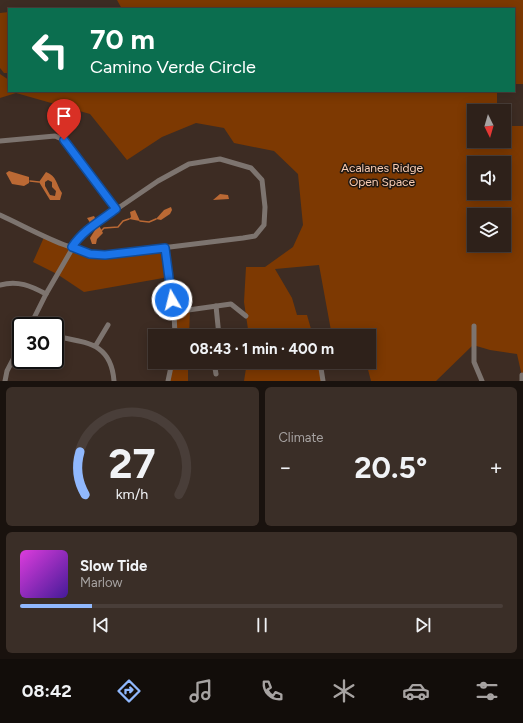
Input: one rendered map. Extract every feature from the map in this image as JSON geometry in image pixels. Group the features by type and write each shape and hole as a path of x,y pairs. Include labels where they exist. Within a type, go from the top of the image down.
{"street":[{"path":"0,141 55,136 64,140 116,209"},
{"path":"0,215 72,247 90,254 105,255 255,236 264,226 265,207 262,180 251,168 220,158 189,164 158,181 78,237 72,247 46,294 34,317"},
{"path":"165,248 174,312 175,329"},
{"path":"0,285 6,283 26,283 46,294"},
{"path":"174,312 231,304 246,316"},
{"path":"216,306 218,329"},
{"path":"96,345 108,325"},
{"path":"474,326 473,356 482,381"},
{"path":"64,338 96,345 108,357 114,381"},
{"path":"5,381 7,371 12,361"},
{"path":"168,381 171,369"},
{"path":"215,369 216,374"},
{"path":"321,369 324,381"},
{"path":"0,370 7,371"},
{"path":"522,375 522,381"}],"green space":[{"path":"117,0 523,0 523,84 515,84 515,8 121,8"},
{"path":"8,12 8,73 4,73 0,68 0,13"},
{"name":"Acalanes Ridge Open Space","path":"0,74 8,79 8,92 497,92 497,104 467,104 467,148 511,148 511,126 523,126 523,381 517,354 490,350 473,345 436,381 371,381 368,369 376,369 376,329 331,329 319,265 275,269 292,298 297,315 307,315 311,329 248,329 244,302 246,267 265,267 293,247 303,225 298,174 274,151 234,143 224,128 196,123 162,137 127,160 90,114 16,93 0,98"},
{"path":"45,235 90,254 165,248 169,277 84,292 57,274 33,262"},
{"path":"190,310 189,329 175,329 174,312"},
{"path":"171,369 188,369 188,381 168,381"},
{"path":"246,369 321,369 323,381 244,381"}],"shaded area":[{"path":"9,171 29,177 29,183 24,186 12,184 6,173"},
{"path":"46,172 50,174 56,181 62,193 60,200 50,200 39,182","holes":["48,180 52,182 52,187 56,191 55,196 50,195 45,186 45,182"]},
{"path":"220,194 228,195 229,199 213,200"},
{"path":"171,207 172,210 170,214 161,220 156,219 164,210"},
{"path":"135,210 140,221 129,219 131,217 130,212"},
{"path":"94,216 103,233 97,239 96,244 92,244 90,238 95,230 87,218"}],"waterway":[{"path":"30,181 39,182"},
{"path":"101,231 104,228 118,227 123,221 129,219"},
{"path":"140,221 149,222 156,219"}],"route":[{"path":"64,140 116,209 78,237 72,247 90,254 105,255 165,248 172,300"}]}
